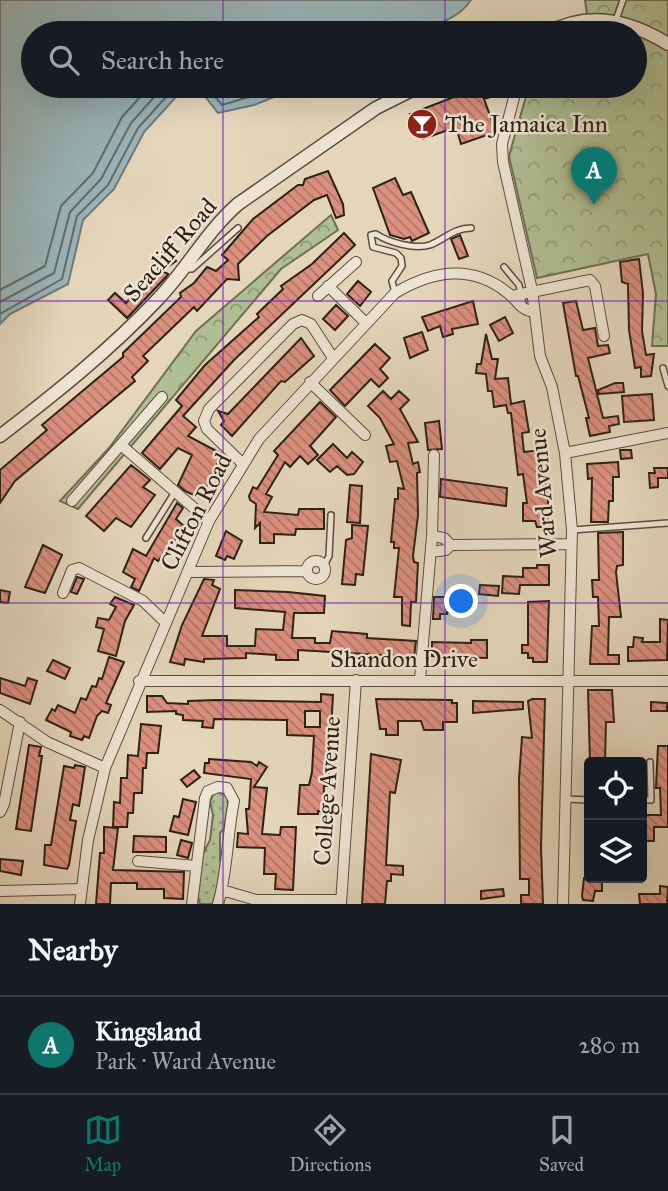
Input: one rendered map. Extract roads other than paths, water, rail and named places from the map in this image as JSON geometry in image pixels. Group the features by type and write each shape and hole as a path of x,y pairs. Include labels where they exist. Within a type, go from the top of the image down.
{"street":[{"path":"590,21 616,20"},
{"path":"647,32 668,44"},
{"name":"Seacliff Road","path":"0,436 90,366 161,296 220,220 238,204 376,108 396,98"},
{"name":"Ward Avenue","path":"514,98 502,144 503,162 522,293 552,387 565,453 572,530 563,904"},
{"path":"318,296 356,262"},
{"name":"Clifton Road","path":"80,904 94,807 105,768 139,681 189,572 209,521 242,463 310,382 365,323 395,293 420,278 446,272 473,276 522,293 529,312"},
{"path":"522,293 590,280 595,286 604,337"},
{"path":"328,286 365,323"},
{"path":"242,463 207,429 204,421 209,409 293,324 302,320 311,324 333,358"},
{"path":"310,382 365,435"},
{"path":"72,501 162,397"},
{"path":"565,453 668,433"},
{"path":"121,445 209,521"},
{"path":"420,679 432,536 434,454"},
{"path":"432,536 444,538 451,545"},
{"path":"430,552 446,550 451,545 571,544"},
{"path":"189,572 307,571 313,562 324,566"},
{"path":"63,593 72,570 79,568 143,601 165,622"},
{"name":"College Avenue","path":"341,902 356,680"},
{"name":"Shandon Drive","path":"139,681 668,681"},
{"path":"0,710 47,742 105,768"},
{"path":"0,812 5,804 5,773 20,722"},
{"path":"192,904 205,798 208,791 218,786 227,788 234,801 218,904"},
{"path":"138,861 196,866"},
{"path":"0,891 82,890"},
{"path":"222,890 256,900 341,902"}],"lane":[{"path":"616,20 623,0"},
{"path":"183,268 192,269 237,228"},
{"path":"395,293 392,281 402,266 401,258 396,253 373,247 371,235 376,234 396,243 428,246 450,233 471,228"},
{"path":"504,267 522,293"},
{"path":"663,368 668,386"},
{"path":"146,538 175,492"},
{"path":"324,566 328,556 331,515"},
{"path":"572,530 668,523"},
{"path":"647,800 650,800 650,762"},
{"path":"565,799 584,800"}],"water":[{"path":"0,0 471,0 445,21 21,21 21,98 175,98 144,132 114,189 83,220 68,284 10,314 0,324"},
{"path":"206,98 271,98 254,105 218,113"}],"place":[{"name":"The Jamaica Inn","path":"422,124"},
{"name":"Kingsland","path":"594,205"}]}
